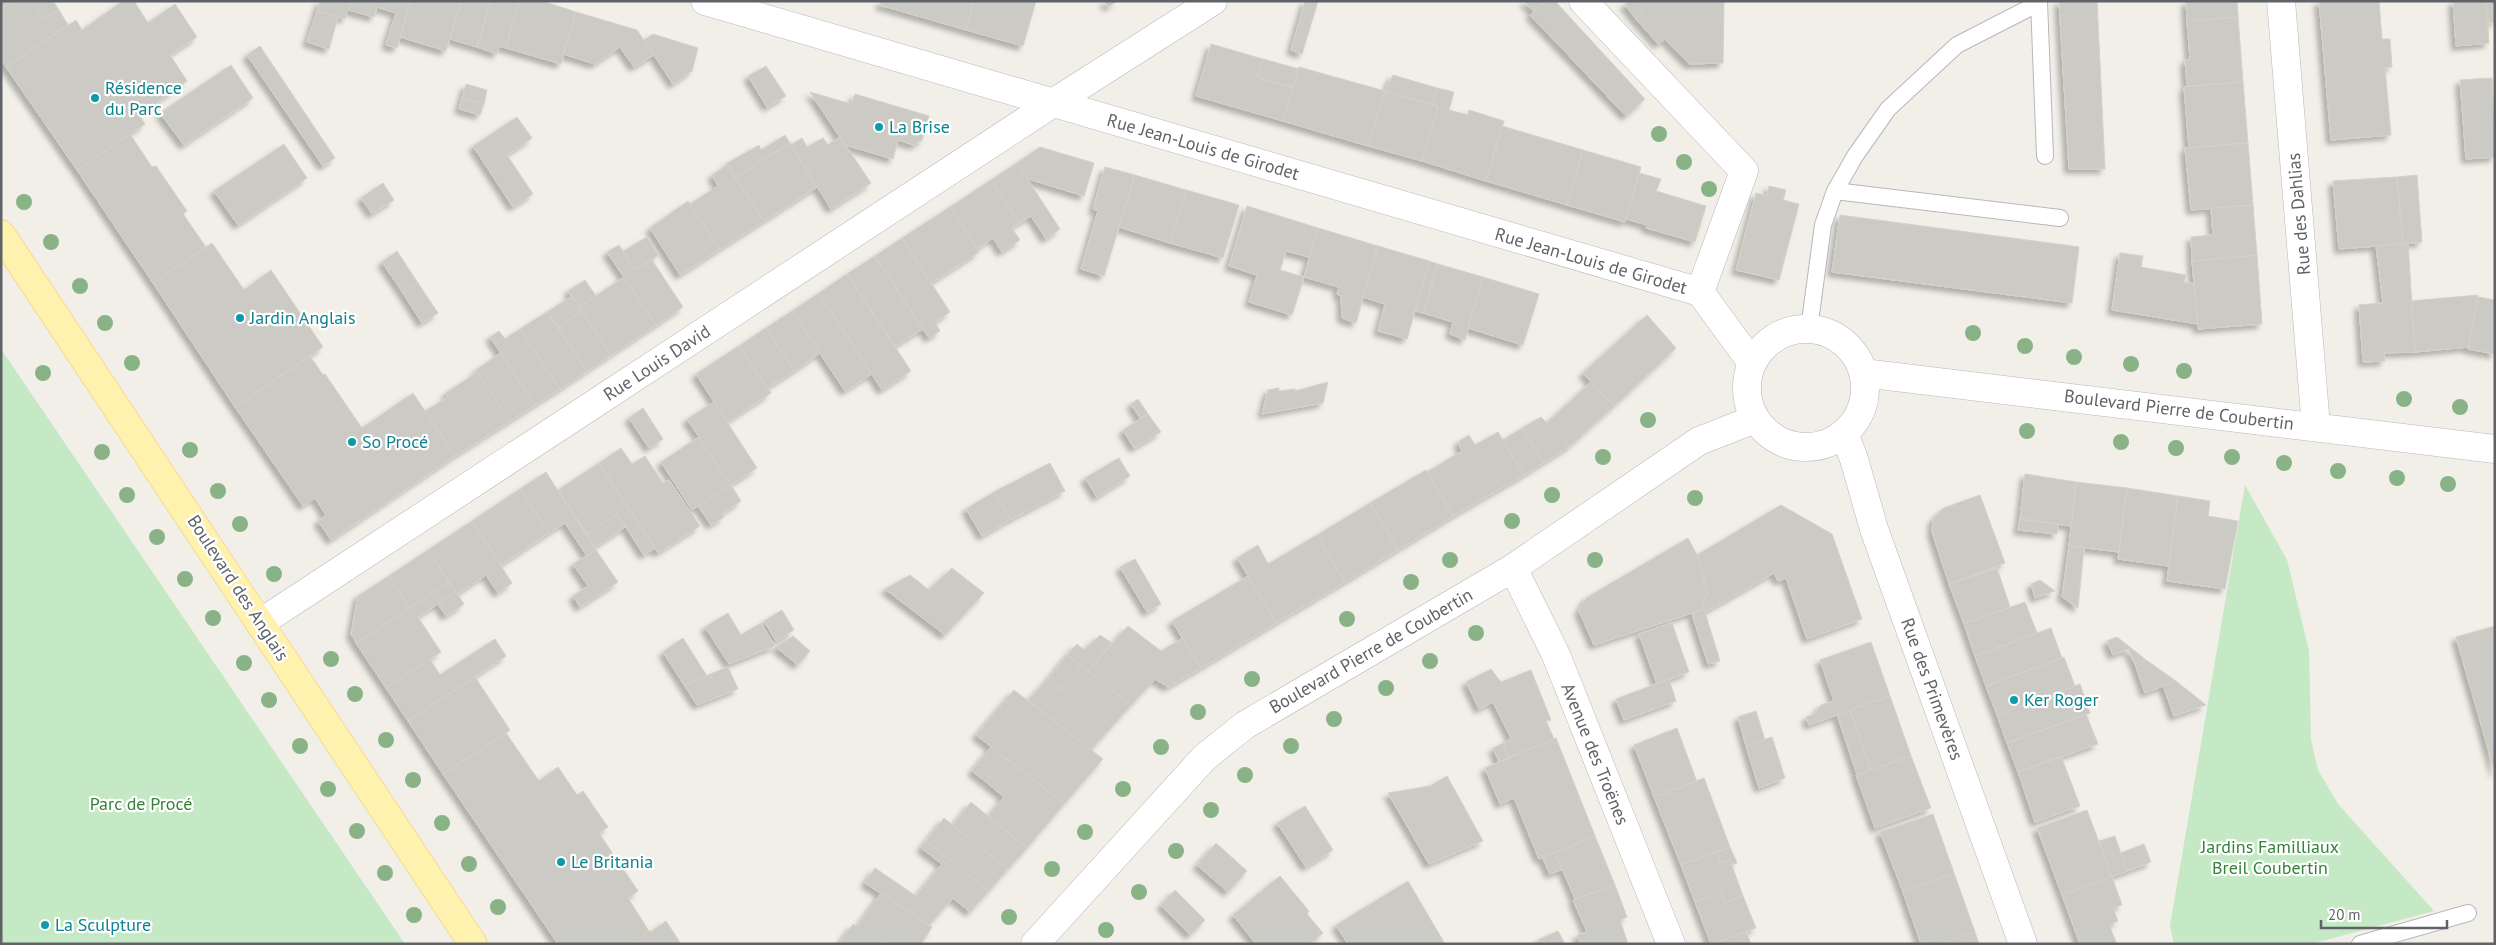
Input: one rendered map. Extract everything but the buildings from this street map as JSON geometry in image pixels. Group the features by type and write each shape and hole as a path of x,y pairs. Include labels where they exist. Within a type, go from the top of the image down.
{"main road":[{"name":"Boulevard des Anglais","path":"1,234 473,944"}],"street":[{"name":"Rue Jean-Louis de Girodet","path":"705,1 1700,292 1752,363"},
{"name":"Rue Louis David","path":"260,623 1053,103 1213,1"},
{"name":"Rue Jean-Louis de Girodet","path":"1583,1 1744,171 1700,292"},
{"name":"Rue des Dahlias","path":"2282,1 2316,426"},
{"path":"1809,329 1827,332 1846,344 1859,362 1863,373 1864,401 1856,419 1844,433 1817,446 1796,446 1769,434 1755,419 1747,391 1752,363 1764,345 1774,338 1794,330 1809,329"},
{"name":"Boulevard Pierre de Coubertin","path":"1863,373 2495,449"},
{"name":"Boulevard Pierre de Coubertin","path":"1035,944 1204,758 1245,725 1513,568 1699,441 1755,419"},
{"name":"Rue des Primevères","path":"1844,433 1854,459 1878,539 2023,944"},
{"name":"Avenue des Troënes","path":"1513,568 1556,655 1671,944"}],"lane":[{"path":"1809,329 1823,226 1835,191 1855,156 1888,109 1957,45 2039,2 2045,156"},
{"path":"1835,191 2060,218"},
{"path":"2360,944 2468,913"}],"green space":[{"name":"Parc de Procé","path":"1,349 405,944 1,944"},
{"name":"Jardins Familliaux Breil Coubertin","path":"2245,485 2287,560 2309,651 2311,740 2318,770 2338,804 2434,911 2311,944 2174,944 2170,926"}],"place":[{"name":"Résidence du Parc","path":"95,98"},
{"name":"La Brise","path":"879,127"},
{"name":"Jardin Anglais","path":"240,318"},
{"name":"So Procé","path":"352,442"},
{"name":"Ker Roger","path":"2014,700"},
{"name":"Le Britania","path":"561,862"},
{"name":"La Sculpture","path":"45,925"}]}
